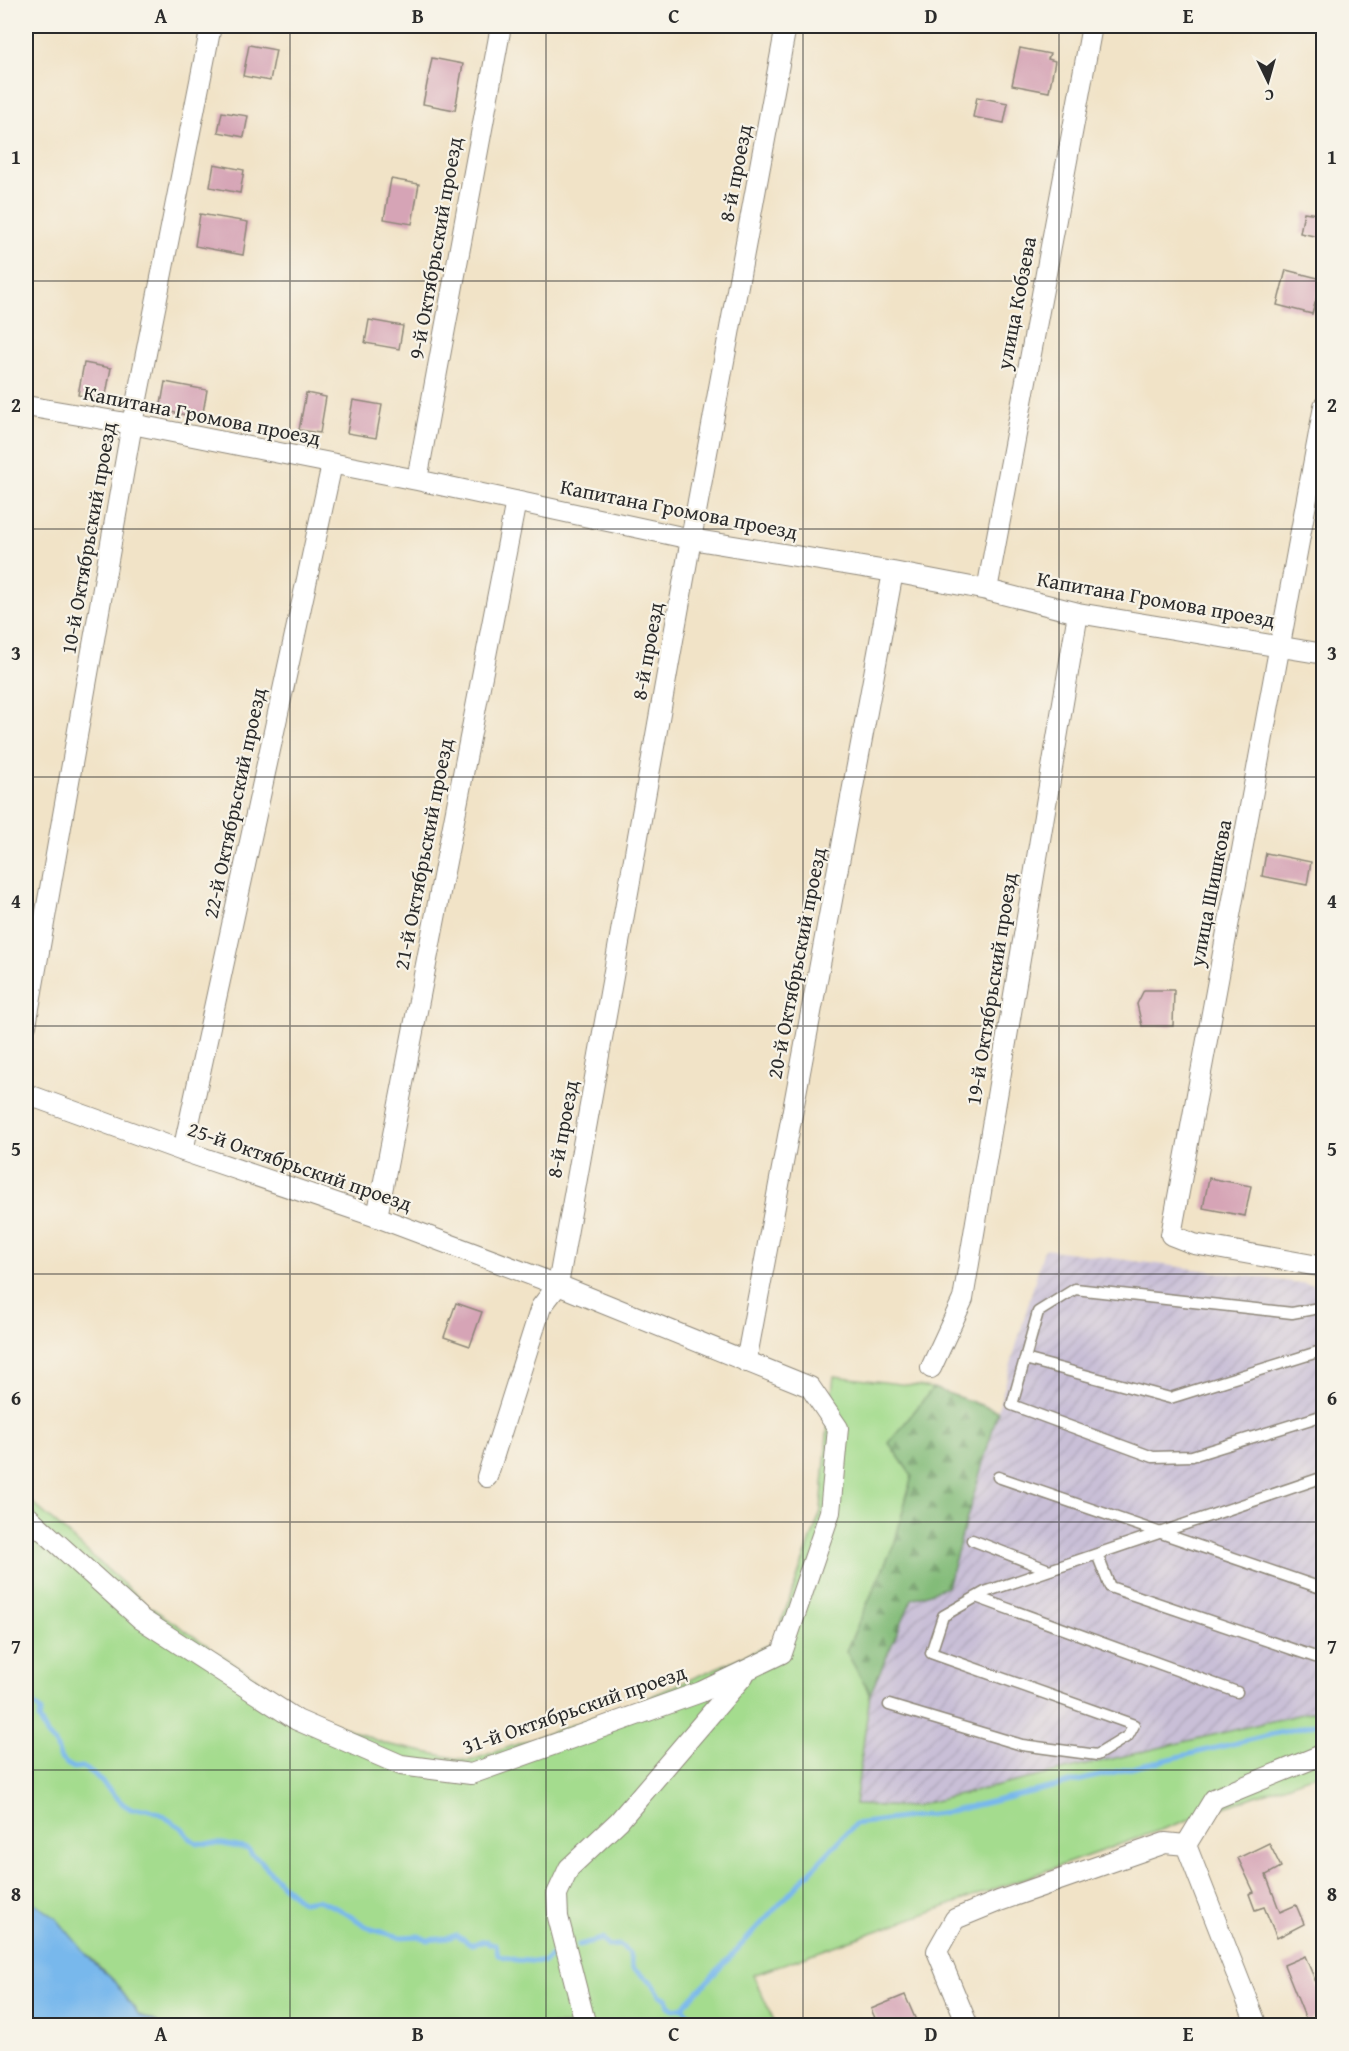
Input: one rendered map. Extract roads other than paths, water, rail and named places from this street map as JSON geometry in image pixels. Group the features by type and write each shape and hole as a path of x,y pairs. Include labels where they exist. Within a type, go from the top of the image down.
{"street":[{"name":"10-й Октябрьский проезд","path":"26,1025 132,424 211,26"},
{"name":"9-й Октябрьский проезд","path":"417,480 501,26"},
{"name":"8-й проезд","path":"558,1286 691,539 786,26"},
{"name":"улица Кобзева","path":"987,590 1092,26"},
{"name":"Капитана Громова проезд","path":"26,405 417,480 691,539 893,572 987,590 1078,613 1323,654"},
{"name":"улица Шишкова","path":"1323,406 1171,1235 1194,1244 1323,1267"},
{"name":"22-й Октябрьский проезд","path":"183,1151 332,464"},
{"name":"21-й Октябрьский проезд","path":"377,1217 516,501"},
{"name":"20-й Октябрьский проезд","path":"746,1362 893,572"},
{"name":"19-й Октябрьский проезд","path":"931,1368 963,1299 1078,613"},
{"name":"25-й Октябрьский проезд","path":"26,1094 183,1151 377,1217 558,1286 810,1387"},
{"path":"487,1477 541,1307 558,1286"},
{"name":"31-й Октябрьский проезд","path":"26,1515 141,1619 297,1720 401,1765 471,1774 701,1692 782,1653 830,1512 838,1428 810,1387"},
{"path":"586,2025 558,1917 557,1894 569,1868 619,1821 750,1669"},
{"path":"1186,1845 1214,1799 1323,1754"},
{"path":"968,2025 938,1951 955,1919 999,1901 1165,1844 1186,1845"},
{"path":"1186,1845 1257,2025"}],"lane":[{"path":"1323,1307 1292,1313 1075,1289 1038,1312 1012,1406 1153,1457 1192,1456 1323,1414"},
{"path":"1025,1359 1170,1398 1323,1350"},
{"path":"998,1477 1323,1589"},
{"path":"889,1705 1022,1745 1097,1755 1128,1736 1134,1725 931,1653 943,1616 985,1592 1323,1477"},
{"path":"972,1540 1049,1570"},
{"path":"1097,1554 1110,1587 1323,1660"},
{"path":"976,1597 1237,1692"}],"water":[{"path":"26,1897 56,1918 92,1961 113,1980 139,2015 159,2025 26,2025"}],"waterway":[{"path":"26,1697 41,1711 39,1719 48,1736 55,1743 61,1759 67,1764 74,1768 82,1767 93,1773 123,1804 131,1809 148,1809 158,1813 182,1828 197,1843 223,1844 248,1849 281,1884 302,1902 317,1900 323,1902 371,1929 400,1937 419,1936 427,1940 456,1935 470,1944 487,1941 489,1944 496,1944 498,1955 516,1960 544,1962 554,1954"},
{"path":"683,2007 855,1824 948,1812 1324,1722"},
{"path":"579,1945 602,1939 608,1946 620,1945 629,1953 633,1969 652,1982 660,1995 667,1999 669,2006 674,2009 683,2007 691,2018 702,2026"}]}
